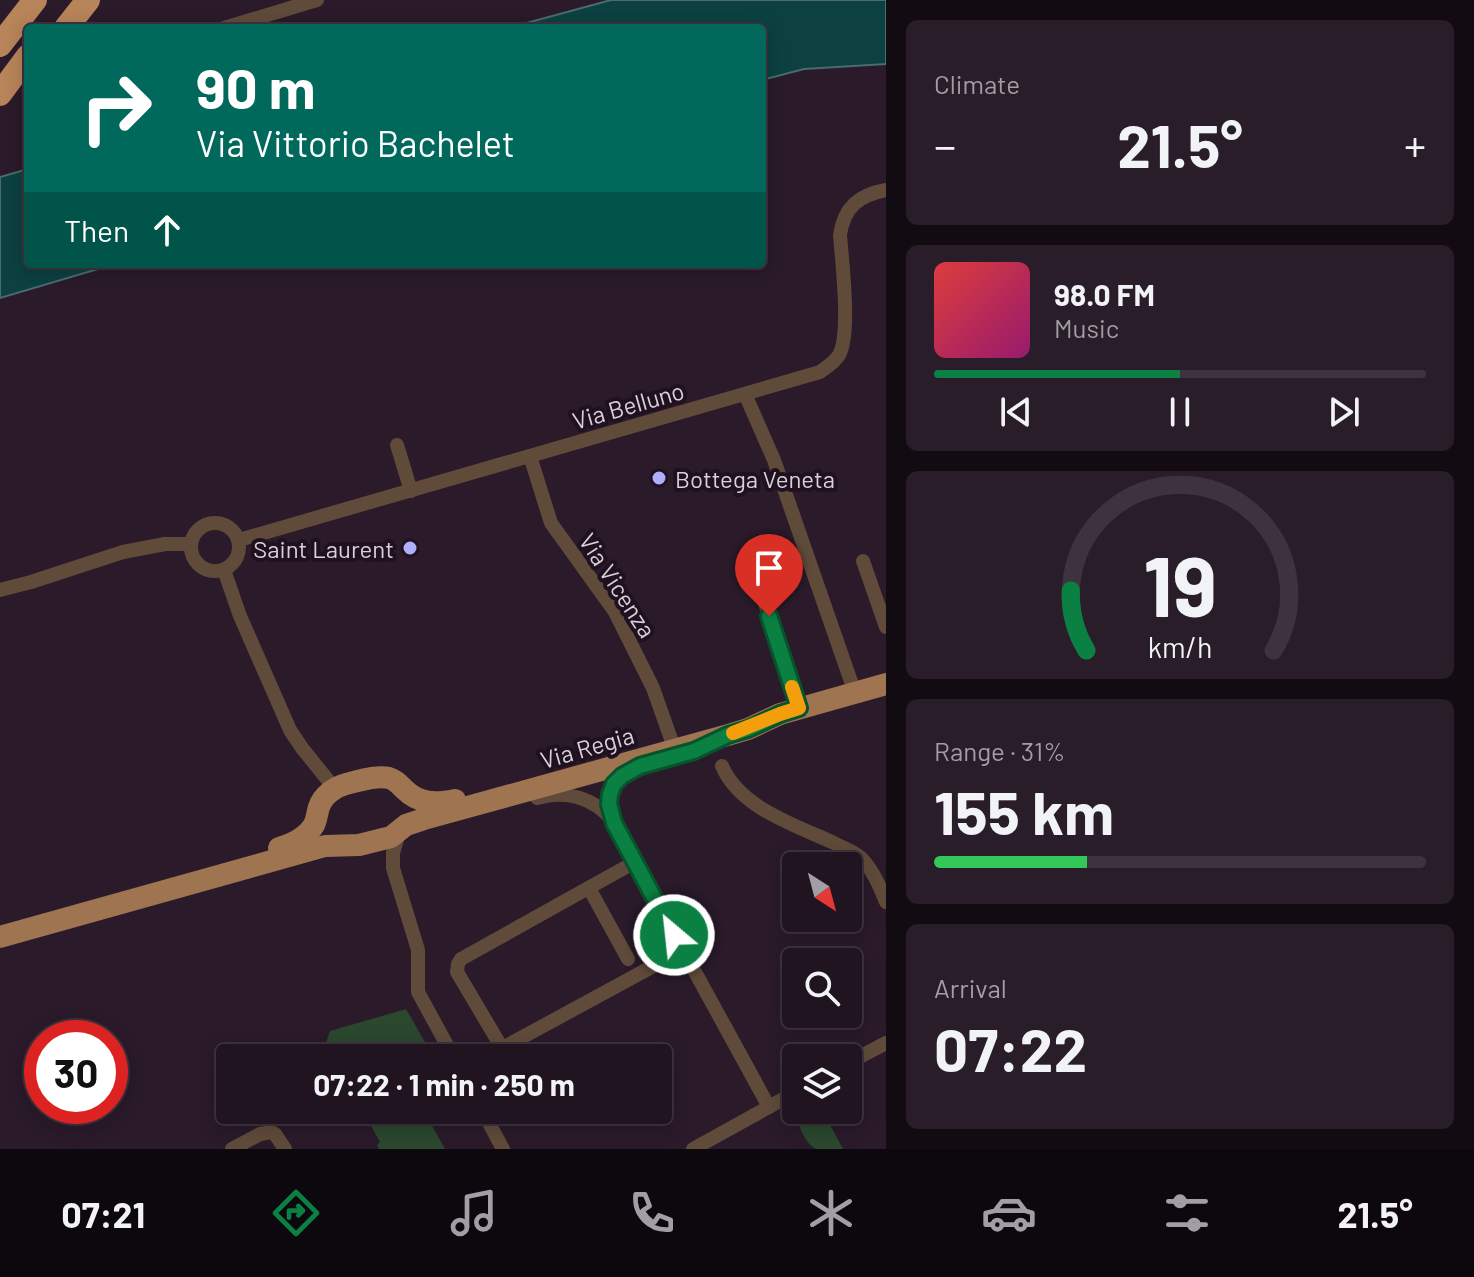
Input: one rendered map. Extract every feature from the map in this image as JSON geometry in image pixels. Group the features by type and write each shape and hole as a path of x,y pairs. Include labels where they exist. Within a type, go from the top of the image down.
{"highway":[{"path":"0,45 35,0"},
{"path":"52,24 69,0"},
{"path":"69,24 88,0"},
{"path":"0,94 24,61"},
{"path":"0,94 24,73"}],"main road":[{"name":"Via Regia","path":"335,789 382,777 395,781 406,792 428,804 440,803 745,718 790,711 855,693 885,690"},
{"name":"Via Regia","path":"0,937 335,845 347,847 391,837 403,829 481,804 748,729 790,711"},
{"path":"0,925 287,846 307,834 321,803 335,789"},
{"path":"403,829 410,809 406,792"},
{"path":"317,817 325,836 335,845"}],"street":[{"path":"237,24 317,0"},
{"name":"Via Belluno","path":"239,540 820,372 839,356 846,334 842,224 846,214 860,199 886,190"},
{"path":"745,394 779,474 855,693"},
{"path":"397,445 411,491"},
{"name":"Via Vicenza","path":"530,456 551,523 615,612 653,688 671,739"},
{"path":"206,516 228,526 239,540 237,558 232,566 224,570 207,570 194,560 191,544 206,516"},
{"path":"0,590 123,552 165,544 191,544"},
{"path":"863,561 886,627"},
{"path":"224,570 240,616 290,730 335,789"},
{"path":"760,588 790,711"},
{"path":"614,823 610,794 622,776 640,766 694,751 728,735"},
{"path":"722,766 737,788 768,812 858,855 869,868 886,902"},
{"path":"481,804 510,805 550,794 563,794 592,803 609,816 769,1107"},
{"path":"393,868 393,853 403,829"},
{"path":"365,844 385,856 393,868 418,950 419,996 446,1044"},
{"path":"500,1044 457,972 461,959 635,862"},
{"path":"589,888 628,959"},
{"path":"509,1044 683,950"},
{"path":"862,1056 886,1043"},
{"path":"693,1149 782,1100"},
{"path":"490,1124 503,1149"},
{"path":"232,1149 260,1134 271,1132 285,1149"}],"shaded area":[{"path":"611,0 886,0 886,64 804,69 766,79 766,24 523,24"},
{"path":"24,170 24,268 101,268 0,298 0,177"},
{"path":"406,1009 426,1044 326,1044 330,1031"},
{"path":"370,1124 431,1124 445,1149 379,1149 377,1145 380,1142"},
{"path":"799,1124 830,1124 843,1149 813,1147"}],"slow traffic":[{"path":"733,733 799,708 792,687"}],"place":[{"name":"Bottega Veneta","path":"659,478"},
{"name":"Saint Laurent","path":"410,548"}],"route":[{"path":"674,935 615,825 609,804 610,794 614,784 630,770 694,751 799,708 769,616"}]}
